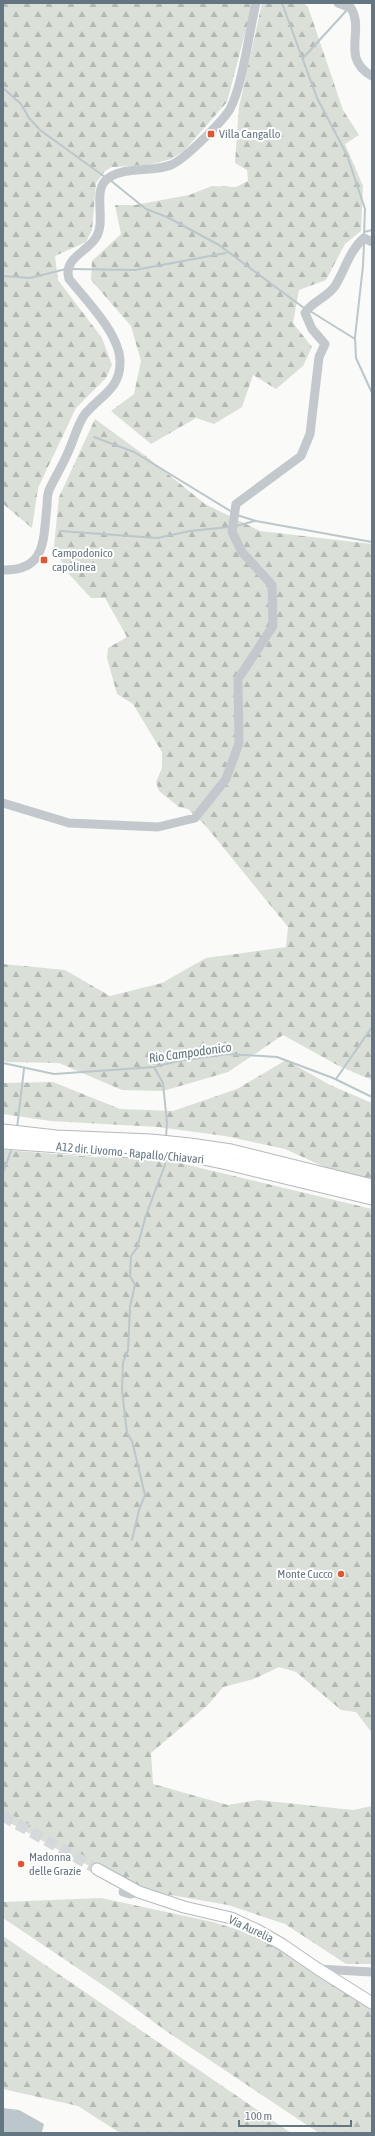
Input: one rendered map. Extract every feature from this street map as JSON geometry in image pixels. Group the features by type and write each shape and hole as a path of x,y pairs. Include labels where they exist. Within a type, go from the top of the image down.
{"highway":[{"path":"3,1131 55,1142 231,1151 372,1186"},
{"name":"A12 dir. Livorno - Rapallo/Chiavari","path":"3,1142 55,1142"},
{"name":"A12 dir. Livorno - Rapallo/Chiavari","path":"189,1150 228,1163 372,1198"}],"main road":[{"name":"Via Aurelia","path":"97,1869 139,1892 184,1907 231,1918 283,1945 318,1970 372,2003"}],"street":[{"path":"3,570 15,570 31,565 40,550 48,491 67,454 84,414 110,391 119,378 120,362 118,348 111,333 70,279 68,273 69,263 97,236 100,227 100,189 104,182 116,173 171,166 191,153 229,109 238,85 256,3"},
{"path":"338,3 351,8 354,13 355,59 372,76"},
{"path":"3,803 68,823 158,827 195,818 226,779 239,743 238,679 273,626 272,585 242,552 232,532 236,504 301,456 310,434 319,357 325,344 312,329 305,313 309,306 327,296 335,286 356,245 364,238 372,242"},
{"path":"123,1892 130,1894 139,1892"},
{"path":"318,1970 372,1972"}],"green space":[{"path":"3,3 253,3 227,102 184,151 171,159 148,165 112,167 105,171 96,183 92,230 86,242 55,256 58,280 102,338 112,365 106,378 76,408 38,488 32,528 3,504"},
{"path":"262,3 303,3 308,7 343,110 359,135 345,144 363,186 361,231 345,244 326,280 299,290 293,323 312,347 303,366 276,389 253,375 242,407 214,424 196,418 151,444 111,411 134,394 141,361 131,326 91,280 92,261 121,234 115,205 135,205 189,195 212,186 236,187 248,181 247,170 235,163 239,107"},
{"path":"95,419 147,457 205,504 260,531 372,544 372,1080 339,1066 283,1035 228,1072 163,1091 122,1090 59,1063 7,1062 3,1060 3,964 65,970 110,996 162,983 206,958 286,947 288,927 205,825 188,809 179,807 159,791 156,782 162,768 162,752 133,704 117,694 107,658 108,648 127,637 105,598 91,598 67,572 54,546 59,497"},
{"path":"286,1060 330,1085 372,1103 372,1179 329,1169 285,1149 225,1136 158,1127 51,1121 3,1114 3,1083 53,1082 120,1109 173,1111 237,1089"},
{"path":"3,1150 95,1157 167,1160 372,1209 372,1733 356,1712 341,1710 296,1672 279,1667 254,1679 223,1687 209,1704 151,1753 153,1784 228,1805 258,1800 353,1810 372,1806 372,1964 346,1964 285,1924 228,1905 141,1890 77,1860 3,1819"},
{"path":"101,1898 213,1922 261,1937 372,2006 372,2133 319,2133 166,2031 113,1992 3,1918 3,1902"},
{"path":"3,1936 291,2133 120,2133 78,2106 3,2089"}],"shaded area":[{"path":"3,2108 19,2110 44,2124 42,2132 45,2133 3,2133"}],"waterway":[{"path":"282,3 317,98 347,155 365,209 364,235"},
{"path":"303,58 347,10"},
{"path":"3,88 21,104 29,118 40,130 105,177"},
{"path":"110,180 146,209 167,217 219,245 304,308"},
{"path":"364,232 372,230"},
{"path":"364,244 355,337 356,358 372,393"},
{"path":"71,269 135,270 226,253"},
{"path":"3,276 30,278 66,269"},
{"path":"310,311 355,339"},
{"path":"94,437 134,452 232,512"},
{"path":"237,515 256,521 372,542"},
{"path":"236,526 255,521"},
{"path":"60,531 157,538 190,531 229,527"},
{"path":"336,1079 372,1027"},
{"name":"Rio Campodonico","path":"3,1063 54,1074 154,1067 178,1061 227,1054 277,1057 333,1078 372,1097"},
{"path":"154,1067 163,1083 167,1123 166,1137"},
{"path":"17,1128 24,1069"},
{"path":"3,1173 12,1148"},
{"path":"132,1540 139,1510 145,1495 132,1441 127,1433 122,1390 123,1362 128,1351 130,1307 135,1285 130,1276 131,1256 137,1248 146,1215 165,1165 165,1158"}],"tunnel":[{"path":"3,1816 97,1869"}],"place":[{"name":"Villa Cangallo","path":"211,134"},
{"name":"Campodonico capolinea","path":"44,560"},
{"name":"Monte Cucco","path":"341,1574"},
{"name":"Madonna delle Grazie","path":"21,1864"}]}
